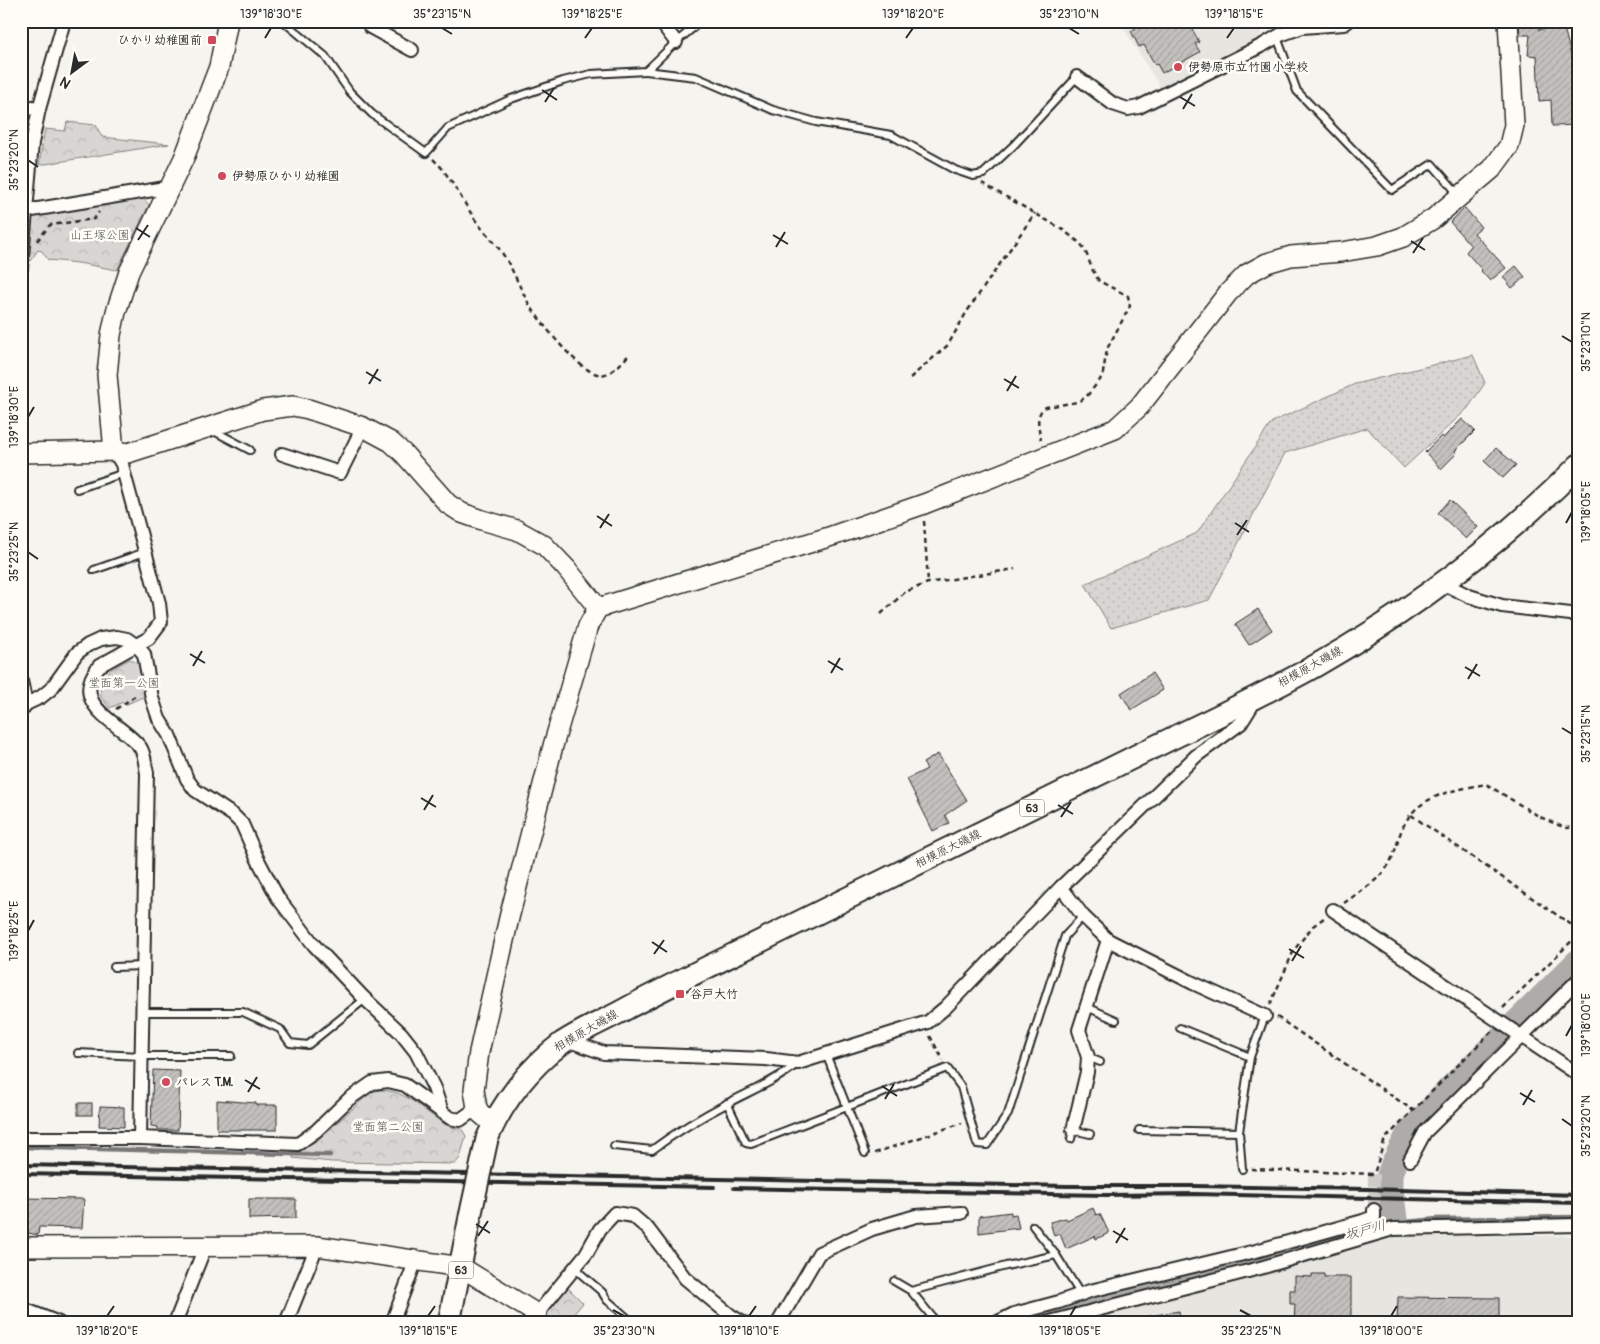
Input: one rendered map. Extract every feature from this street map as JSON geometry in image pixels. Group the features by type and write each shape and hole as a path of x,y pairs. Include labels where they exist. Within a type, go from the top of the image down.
{"main road":[{"name":"相模原大磯線","path":"449,1323 470,1216 490,1132 506,1102 524,1079 549,1053 566,1040 643,999 1258,696 1314,666 1354,642 1442,583 1511,528 1579,465"}],"street":[{"path":"21,268 32,143 39,109 64,21"},
{"path":"140,1138 147,773 140,747 98,710 90,697 90,689 94,673 99,666 149,638 161,622 160,603 122,464 114,451 107,374 111,335 116,312 129,272 184,158 218,68 228,21"},
{"path":"372,21 370,27 412,50"},
{"path":"660,21 676,42"},
{"path":"1077,77 1113,104 1128,109 1139,107 1277,37 1302,27 1344,24 1348,21"},
{"path":"490,1132 477,1108 474,1090 479,1052 514,899 553,746 588,626 598,608 832,536 924,504 1115,429 1139,407 1228,293 1247,274 1267,263 1291,256 1341,252 1377,246 1403,237 1433,220 1492,169 1509,146 1514,125 1508,21"},
{"path":"21,113 32,107 39,109"},
{"path":"26,211 171,187"},
{"path":"21,453 114,451 128,453 263,410 293,406 308,409 363,427 391,442 448,504 462,513 517,530 544,545 566,568 598,608"},
{"path":"282,454 294,463 340,473 363,427"},
{"path":"1442,583 1469,596 1502,606 1579,615"},
{"path":"21,681 24,707 51,689 77,653 88,645 101,639 117,637 127,639 137,646 144,654 152,698 159,719 187,779 195,790 233,815 242,824 256,858 278,898 314,945 365,999 401,1033 416,1052 434,1088 442,1112"},
{"path":"566,1040 604,1053 766,1059 798,1063 924,1024 946,1007 1061,887 1196,756 1241,723 1258,696"},
{"path":"1061,887 1083,916 1108,940 1193,983 1266,1013"},
{"path":"1334,910 1579,1075"},
{"path":"1072,1134 1087,1072 1088,1057 1079,1030 1108,940"},
{"path":"1410,1160 1425,1132 1579,979"},
{"path":"21,1138 140,1138 298,1144 349,1099 372,1083 388,1081 405,1085 450,1118 460,1120 477,1108"},
{"path":"996,1323 1014,1314 1090,1291 1256,1251 1374,1217 1374,1210"},
{"path":"21,1247 317,1246 416,1260 461,1268 533,1320 586,1254 600,1229 615,1213 633,1216 648,1230 685,1278 730,1315 743,1323"},
{"path":"778,1323 819,1253 872,1229 916,1216 961,1213"},
{"path":"1046,1323 1260,1268 1393,1229 1579,1225"},
{"path":"286,1323 317,1246"},
{"path":"175,1323 205,1247"},
{"path":"1256,1251 1260,1268"},
{"path":"392,1323 416,1260"},
{"path":"21,1308 59,1323"}],"lane":[{"path":"283,21 325,56 350,92 372,114 426,153 448,128 511,99 563,81 591,74 646,71 696,77 773,110 816,122 891,135 955,170 973,176 983,174 1014,145 1077,77"},
{"path":"646,71 693,28 698,21"},
{"path":"1277,37 1297,91 1392,190 1432,164 1460,196"},
{"path":"207,427 250,450"},
{"path":"77,489 124,473"},
{"path":"94,570 145,552"},
{"path":"727,1103 746,1143 751,1144 947,1068 961,1087 977,1144 987,1145 1008,1114 1065,936 1083,916"},
{"path":"114,967 144,966"},
{"path":"142,1012 243,1012 280,1029 290,1043 308,1046 365,999"},
{"path":"1087,1007 1116,1020"},
{"path":"1242,1169 1238,1132 1250,1057 1266,1013"},
{"path":"1180,1028 1250,1057"},
{"path":"78,1053 142,1056 231,1056"},
{"path":"826,1054 865,1153"},
{"path":"1088,1057 1100,1062"},
{"path":"614,1146 652,1150 669,1137 727,1103 784,1074 798,1063"},
{"path":"1139,1130 1238,1132"},
{"path":"1072,1134 1090,1134"},
{"path":"1033,1226 1056,1255 1081,1295"},
{"path":"912,1291 1056,1255"},
{"path":"574,1268 602,1292 607,1300 633,1323"},
{"path":"894,1281 912,1291 937,1323"}],"path":[{"path":"426,153 441,167 449,178 477,222 502,253 531,306 552,335 570,355 586,368 598,374 609,373 628,356"},
{"path":"973,176 985,186 1062,229 1081,244 1099,280 1128,296 1130,306 1107,349 1104,373 1092,390 1078,402 1046,407 1039,414 1038,422 1044,457"},
{"path":"34,244 50,225 94,219 99,212"},
{"path":"910,378 948,344 966,313 1035,213"},
{"path":"924,504 928,583"},
{"path":"881,614 905,592 928,583 1016,569"},
{"path":"116,709 138,695 136,689"},
{"path":"1414,1111 1266,1013 1294,950 1313,926 1372,882 1390,864 1405,822 1422,802 1454,790 1486,784 1540,817 1565,828 1579,827"},
{"path":"1411,815 1579,930"},
{"path":"1501,1010 1579,934"},
{"path":"924,1024 947,1068"},
{"path":"1242,1169 1374,1174 1385,1139 1494,1029"},
{"path":"865,1153 868,1155 970,1120"}],"shaded area":[{"name":"伊勢原市立竹園小学校","path":"1119,21 1267,21 1256,45 1162,90"},
{"path":"1400,1234 1579,1236 1579,1323 1073,1323"}],"green space":[{"path":"67,122 96,125 102,137 169,144 39,165 45,129 65,131"},
{"name":"山王塚公園","path":"142,197 149,205 117,270 48,260 42,251 38,250 27,265 30,220 37,214"},
{"path":"1473,355 1485,383 1468,408 1404,468 1367,428 1285,453 1209,600 1111,628 1085,584 1197,533 1272,422 1355,384"},
{"name":"堂面第一公園","path":"130,659 141,665 147,695 125,705 123,702 110,708 101,697 104,677 112,669"},
{"name":"堂面第二公園","path":"380,1090 404,1096 443,1123 461,1128 466,1136 460,1158 455,1164 332,1162 293,1158 293,1155 330,1129 371,1092"},
{"path":"566,1286 583,1303 566,1323 540,1323 541,1319"}],"building":[{"path":"1132,21 1188,21 1199,42 1195,44 1200,52 1162,73 1157,64 1155,65 1144,45 1139,47 1131,31 1136,28"},
{"path":"1538,22 1539,30 1563,24 1571,55 1579,59 1579,125 1552,126 1551,100 1539,101 1537,56 1528,55 1530,35 1520,35 1519,23"},
{"path":"1465,208 1481,227 1474,233 1506,268 1490,281 1466,252 1471,246 1450,222"},
{"path":"1516,266 1525,277 1512,288 1503,277"},
{"path":"1462,419 1475,431 1455,451 1457,453 1441,469 1425,452 1441,436 1443,438"},
{"path":"1496,448 1516,465 1503,478 1484,461"},
{"path":"1450,500 1478,527 1466,539 1438,513"},
{"path":"1258,609 1272,630 1249,645 1235,624"},
{"path":"1152,673 1163,690 1131,710 1121,693"},
{"path":"938,754 967,800 945,815 949,823 933,831 907,779 927,769 923,763"},
{"path":"153,1070 180,1071 178,1130 158,1130 158,1127 151,1126"},
{"path":"217,1100 256,1103 256,1105 277,1105 277,1130 217,1130"},
{"path":"78,1103 92,1103 92,1115 78,1115"},
{"path":"100,1106 124,1107 124,1127 99,1126"},
{"path":"24,1198 84,1199 82,1228 39,1227 38,1235 28,1233 27,1226 23,1225"},
{"path":"249,1199 296,1199 296,1218 249,1219"},
{"path":"1093,1208 1096,1215 1100,1214 1109,1233 1096,1239 1095,1236 1066,1249 1060,1234 1054,1236 1050,1222 1066,1218 1067,1220"},
{"path":"1011,1212 1011,1215 1016,1214 1019,1228 979,1233 979,1216"},
{"path":"1312,1274 1324,1274 1324,1277 1351,1277 1351,1323 1294,1323 1295,1304 1290,1304 1290,1290 1295,1290 1295,1276 1312,1277"},
{"path":"1398,1297 1499,1298 1499,1323 1397,1323"},
{"path":"1179,1311 1181,1323 1145,1323 1144,1317"}],"waterway":[{"name":"坂戸川","path":"1010,1323 1207,1270 1395,1223 1389,1177 1409,1134 1449,1090 1579,961"},
{"path":"21,1147 330,1155"},
{"path":"1395,1223 1437,1219 1579,1217"}],"tunnel":[{"path":"1374,1174 1374,1210"}],"railway":[{"path":"21,1165 1067,1186 1366,1189 1579,1195"},
{"path":"21,1174 714,1187"},
{"path":"734,1188 1106,1195 1195,1194 1579,1203"}],"place":[{"name":"ひかり幼稚園前","path":"212,40"},
{"name":"伊勢原市立竹園小学校","path":"1178,67"},
{"name":"伊勢原ひかり幼稚園","path":"222,176"},
{"name":"谷戸大竹","path":"680,994"},
{"name":"パレス T.M.","path":"166,1082"}]}
